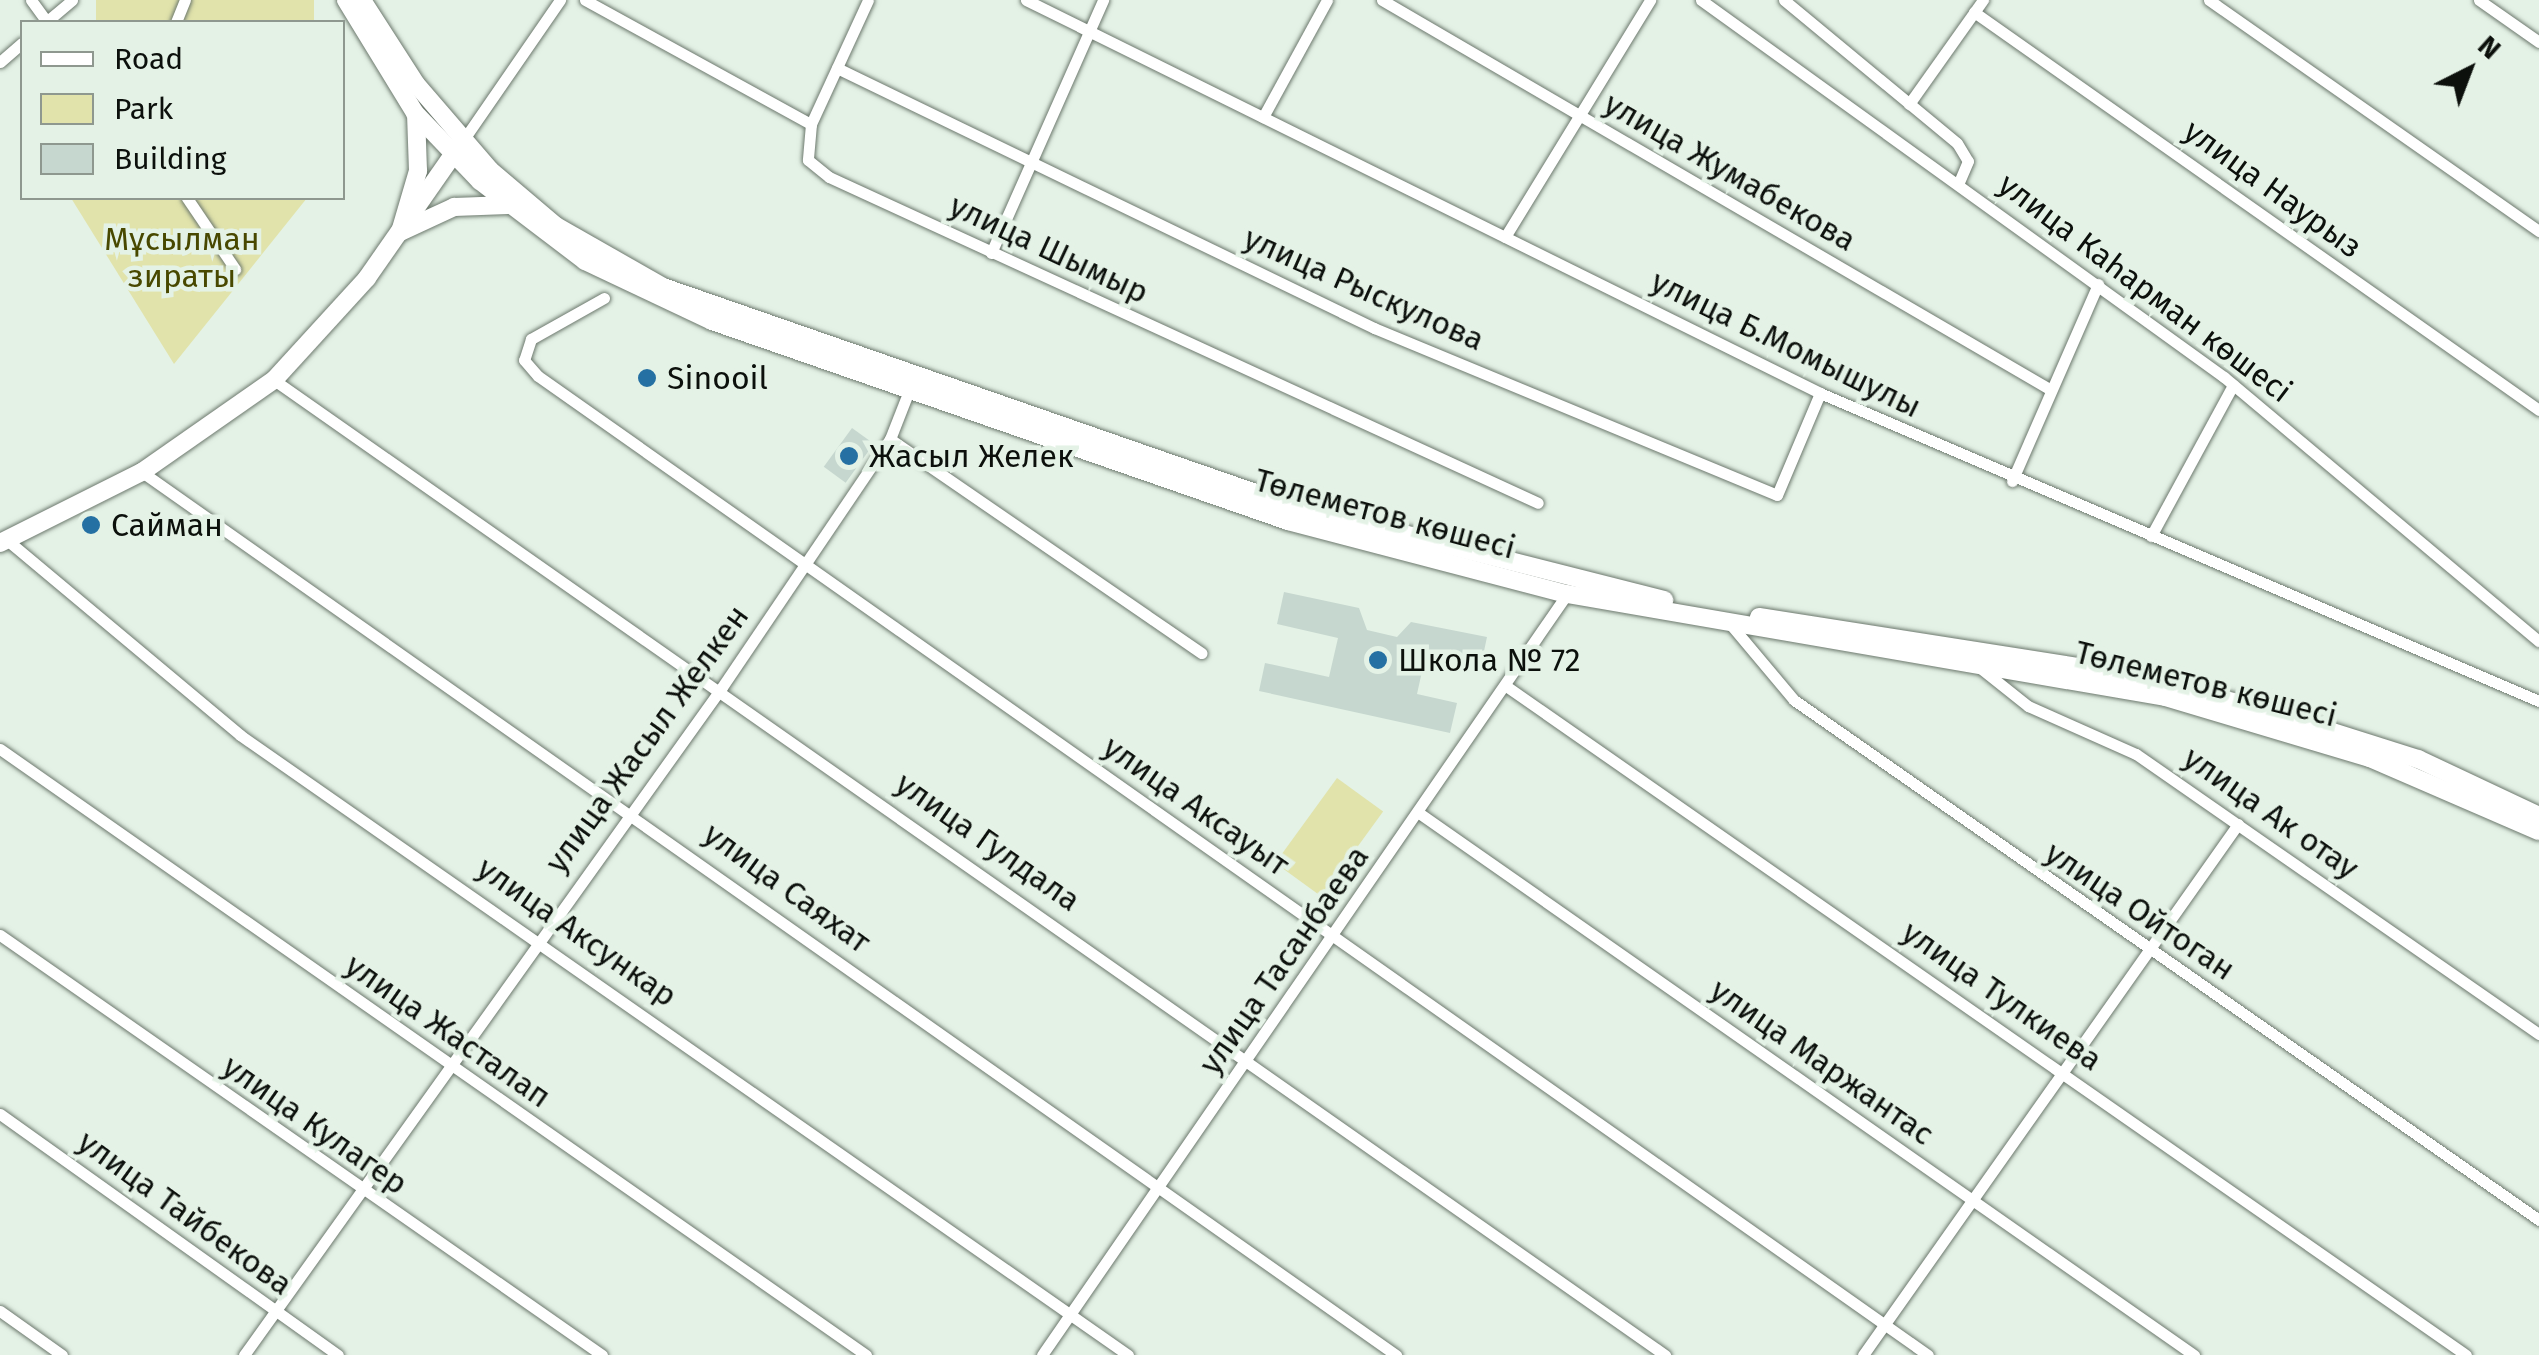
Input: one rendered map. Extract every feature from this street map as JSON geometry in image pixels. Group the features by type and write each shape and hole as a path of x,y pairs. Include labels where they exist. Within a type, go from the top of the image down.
{"main road":[{"name":"Төлеметов көшесі","path":"346,0 416,112 528,204 634,273 925,385 1293,506 1574,582 1976,657 2120,687 2294,732 2539,832"},
{"name":"Төлеметов көшесі","path":"362,0 457,149 508,205 656,299 908,392 1256,511 1567,594 1732,624 2124,674 2316,725 2539,816"},
{"path":"400,232 418,171 416,112"},
{"path":"3,542 142,472 274,380 400,232 457,149"},
{"path":"400,232 454,206 508,205"}],"street":[{"path":"49,20 72,0"},
{"path":"457,149 560,0"},
{"path":"585,0 810,124 868,0"},
{"name":"улица Б.Момышулы","path":"1026,0 1820,393 2012,481 2539,701"},
{"path":"991,253 1103,0"},
{"path":"1263,117 1328,0"},
{"name":"улица Жумабекова","path":"1382,0 2051,390"},
{"path":"1505,237 1574,113 1650,0"},
{"name":"улица Каһарман көшесі","path":"1701,0 1959,182 2233,385 2539,642"},
{"path":"1784,0 1909,104 1968,161 1959,182"},
{"path":"1909,104 1983,0"},
{"path":"2209,0 2539,231"},
{"path":"2479,0 2539,42"},
{"name":"улица Наурыз","path":"1974,12 2538,408"},
{"path":"0,62 20,45"},
{"name":"улица Рыскулова","path":"837,68 1374,328 1777,495 1820,393"},
{"name":"улица Шымыр","path":"810,124 813,168 1538,503"},
{"path":"188,200 235,269"},
{"path":"2012,481 2098,284"},
{"name":"улица Аксауыт","path":"604,298 542,327 524,360 804,564 1928,1355"},
{"name":"улица Гулдала","path":"274,380 722,687 1664,1355"},
{"path":"2151,536 2233,385"},
{"name":"улица Жасыл Желкен","path":"244,1355 722,687 890,438 908,392"},
{"path":"890,438 1200,653"},
{"name":"улица Саяхат","path":"142,472 631,810 1396,1355"},
{"name":"улица Аксункар","path":"3,542 240,735 539,938 1128,1355"},
{"name":"улица Тасанбаева","path":"1042,1355 1335,938 1567,594"},
{"name":"улица Ойтоган","path":"1732,624 1794,700 2539,1220"},
{"name":"улица Ак отау","path":"1976,657 2028,706 2136,754 2539,1034"},
{"name":"улица Тулкиева","path":"1506,686 2466,1355"},
{"name":"улица Жасталап","path":"0,749 866,1355"},
{"name":"улица Маржантас","path":"1420,813 2194,1355"},
{"path":"1863,1355 2238,824"},
{"name":"улица Кулагер","path":"0,934 361,1193 602,1355"},
{"name":"улица Тайбекова","path":"0,1114 338,1355"},
{"path":"0,1312 62,1355"}],"green space":[{"path":"96,0 314,0 314,20 96,20"},
{"name":"Мұсылман зираты","path":"72,200 305,200 174,364"},
{"path":"1337,778 1383,812 1321,896 1275,863"}],"building":[{"name":"Жасыл Желек","path":"852,428 874,444 846,483 824,467"},
{"name":"Школа № 72","path":"1284,592 1359,608 1367,630 1397,637 1411,622 1487,637 1480,670 1425,658 1417,694 1457,703 1450,733 1259,691 1265,663 1329,677 1338,638 1277,624"}],"place":[{"name":"Sinooil","path":"647,378"},
{"name":"Жасыл Желек","path":"849,456"},
{"name":"Сайман","path":"91,525"},
{"name":"Школа № 72","path":"1378,660"}]}
